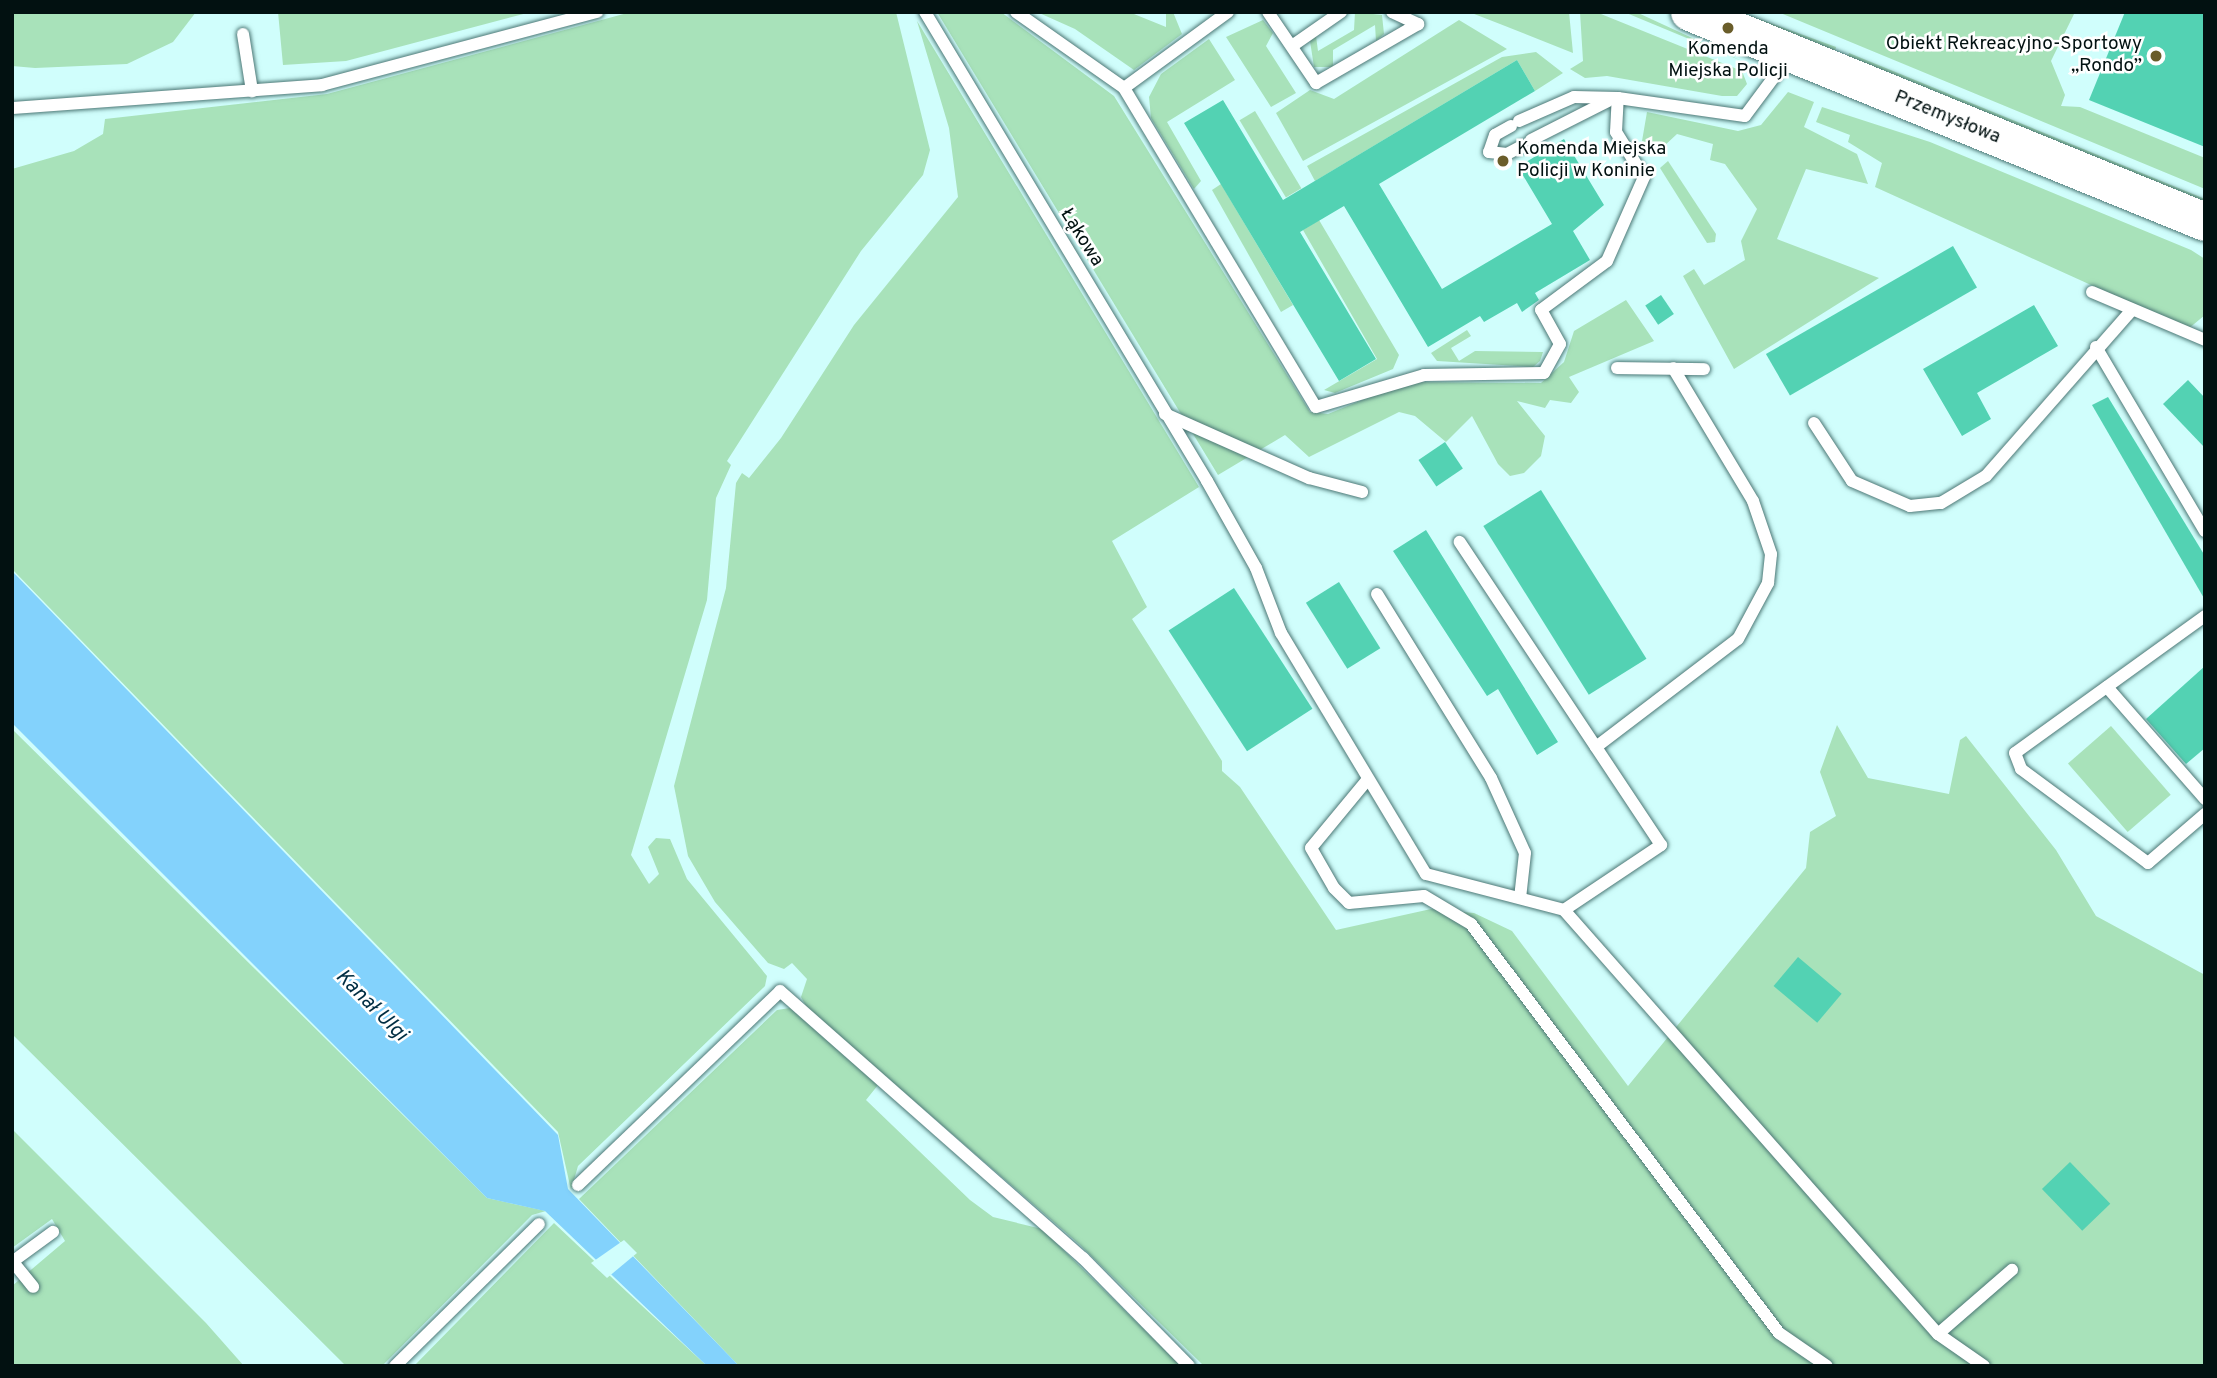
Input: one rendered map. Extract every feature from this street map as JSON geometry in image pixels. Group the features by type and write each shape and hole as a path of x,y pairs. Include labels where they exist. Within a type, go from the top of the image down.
{"main road":[{"name":"Przemysłowa","path":"1690,12 2205,222"}],"lane":[{"path":"12,108 323,85 597,12"},
{"name":"Łąkowa","path":"925,12 1165,414 1208,481 1256,568 1280,633 1426,874 1564,910"},
{"path":"1016,12 1124,88 1316,407 1424,375 1544,373 1560,344 1541,310 1607,261 1644,177 1616,132 1618,98"},
{"path":"1124,88 1228,12"},
{"path":"1268,12 1316,83 1418,24 1392,12"},
{"path":"1292,46 1342,12"},
{"path":"243,34 251,91"},
{"path":"1618,98 1507,154 1489,152 1495,135 1574,97 1618,98 1745,116 1791,54"},
{"path":"2092,292 2205,340"},
{"path":"1815,423 1852,481 1910,506 1941,503 1986,476 2096,346 2132,310"},
{"path":"2096,346 2205,531"},
{"path":"1617,368 1704,369"},
{"path":"1596,747 1738,639 1768,583 1771,554 1753,502 1673,368"},
{"path":"1165,414 1309,478 1362,492"},
{"path":"1460,542 1661,845 1564,910 1938,1334 1984,1366"},
{"path":"1377,594 1491,778 1525,853 1520,898"},
{"path":"2205,615 2015,753 2021,769 2148,863 2205,814"},
{"path":"2107,687 2205,799"},
{"path":"1368,779 1311,848 1334,888 1349,903 1424,896 1471,924 1779,1333 1827,1366"},
{"path":"578,1185 780,991 1083,1258 1189,1366"},
{"path":"395,1366 539,1224"},
{"path":"33,1287 13,1262 53,1232"},
{"path":"1938,1334 2012,1270"}],"green space":[{"path":"12,12 196,12 173,42 127,64 35,68 12,66"},
{"path":"278,12 531,12 346,61 283,65"},
{"path":"631,12 896,12 930,150 923,175 861,251 727,461 731,465 716,498 707,600 631,855 649,884 659,874 648,847 656,838 670,839 687,879 767,976 765,986 578,1166 571,1190 558,1132 12,569 12,169 74,151 103,134 105,119 327,94"},
{"path":"937,12 1001,12 1114,96 1310,412 1328,414 1406,382 1541,383 1564,362 1574,331 1626,300 1654,341 1569,377 1579,392 1571,403 1550,400 1545,408 1517,401 1545,436 1541,456 1524,473 1510,476 1498,464 1472,416 1446,442 1415,416 1399,412 1309,457 1285,435 1218,475"},
{"path":"1037,12 1129,12 1166,27 1166,12 1173,12 1182,34 1134,70 1075,29"},
{"path":"1355,12 1382,15 1384,34 1376,41 1375,25 1333,50 1333,67 1314,67 1310,41 1316,36 1318,51 1354,30"},
{"path":"1469,12 1569,12 1573,53 1500,24"},
{"path":"1580,12 1596,12 1742,71 1747,84 1737,96 1722,96 1607,76 1585,78 1570,69 1583,61"},
{"path":"1624,12 1636,12 1742,61"},
{"path":"1740,12 1836,47 1835,51"},
{"path":"1778,12 2075,12 2051,61 2065,95 2061,106 2080,107 2205,158 2205,189"},
{"path":"1263,20 1273,33 1266,46 1296,93 1271,107 1226,37"},
{"path":"1459,20 1507,49 1303,161 1276,113 1310,90 1334,99"},
{"path":"917,21 1199,487 1112,541 1147,607 1132,619 1222,761 1222,771 1240,787 1336,930 1431,909 1474,913 1512,931 1628,1086 1806,868 1810,832 1836,816 1820,772 1837,725 1868,778 1949,794 1960,740 1966,736 2056,850 2096,916 2205,975 2205,1366 1204,1366 1079,1244 807,1008 801,997 807,979 792,963 784,969 768,963 715,902 688,856 674,786 726,588 736,483 742,473 749,478 781,438 854,325 958,197 949,128"},
{"path":"1209,39 1235,80 1167,122 1201,181 1194,189 1151,118 1149,97 1161,74"},
{"path":"1536,52 1563,73 1535,91 1517,60 1315,181 1307,166 1502,57"},
{"path":"1849,53 2205,199 2205,203 1847,58"},
{"path":"1788,92 1814,102 1804,127 1857,154 1868,184 1806,169 1777,239 1879,278 1734,369 1683,276 1694,269 1704,285 1745,260 1741,241 1757,209 1725,164 1710,160 1713,144 1677,134 1663,147 1642,141 1647,112 1738,131 1761,125"},
{"path":"1822,107 1930,142 2191,250 2205,259 2205,315 2188,329 1875,187 1882,163 1848,142 1850,135 1816,122"},
{"path":"1255,111 1301,188 1286,197 1240,120"},
{"path":"1668,161 1716,234 1715,242 1707,243 1660,168"},
{"path":"1221,184 1293,305 1281,312 1212,190"},
{"path":"1319,220 1399,355 1393,369 1335,393 1324,390 1377,359 1303,230"},
{"path":"1467,330 1471,336 1451,348 1459,361 1475,351 1543,352 1540,361 1533,367 1437,361 1431,353"},
{"path":"2111,726 2171,795 2128,832 2068,763"},
{"path":"12,729 487,1198 546,1211 532,1215 382,1366 346,1366 12,1034"},
{"path":"790,1008 878,1085 866,1100 970,1200 993,1217 1042,1229 1181,1366 739,1366 579,1199 777,1010"},
{"path":"12,1129 206,1323 244,1366 12,1366 12,1286 65,1241 52,1219 12,1248"},
{"path":"554,1223 627,1292 707,1366 414,1366"}],"water":[{"name":"Kanał Ulgi","path":"12,571 558,1135 568,1189 739,1366 707,1366 545,1211 487,1198 12,723"}],"pier":[{"path":"624,1240 637,1253 607,1278 591,1263"}],"building":[{"name":"Obiekt Rekreacyjno-Sportowy „Rondo”","path":"2125,12 2205,12 2205,147 2089,100"},
{"path":"1517,60 1535,91 1379,184 1442,289 1552,224 1518,167 1564,139 1604,205 1573,231 1590,260 1535,293 1539,300 1522,312 1517,303 1484,322 1480,316 1428,347 1344,206 1300,232 1376,359 1339,381 1184,123 1223,100 1283,200"},
{"path":"1953,246 1977,288 1790,396 1766,354"},
{"path":"1661,295 1674,314 1658,325 1645,306"},
{"path":"2034,305 2058,346 1977,393 1991,419 1962,436 1923,369"},
{"path":"2188,380 2205,398 2205,448 2163,404"},
{"path":"2108,397 2205,556 2205,600 2092,405"},
{"path":"1445,442 1463,469 1436,486 1418,460"},
{"path":"1541,490 1646,659 1589,695 1483,526"},
{"path":"1426,530 1558,742 1537,755 1498,689 1487,696 1393,551"},
{"path":"1339,582 1380,648 1347,669 1306,603"},
{"path":"1234,588 1312,709 1247,751 1169,630"},
{"path":"2205,666 2205,748 2186,764 2146,719"},
{"path":"1798,957 1842,994 1817,1023 1774,986"},
{"path":"2070,1162 2110,1204 2082,1231 2042,1189"}],"place":[{"name":"Komenda Miejska Policji","path":"1728,28"},
{"name":"Obiekt Rekreacyjno-Sportowy „Rondo”","path":"2156,56"},
{"name":"Komenda Miejska Policji w Koninie","path":"1503,161"}]}
